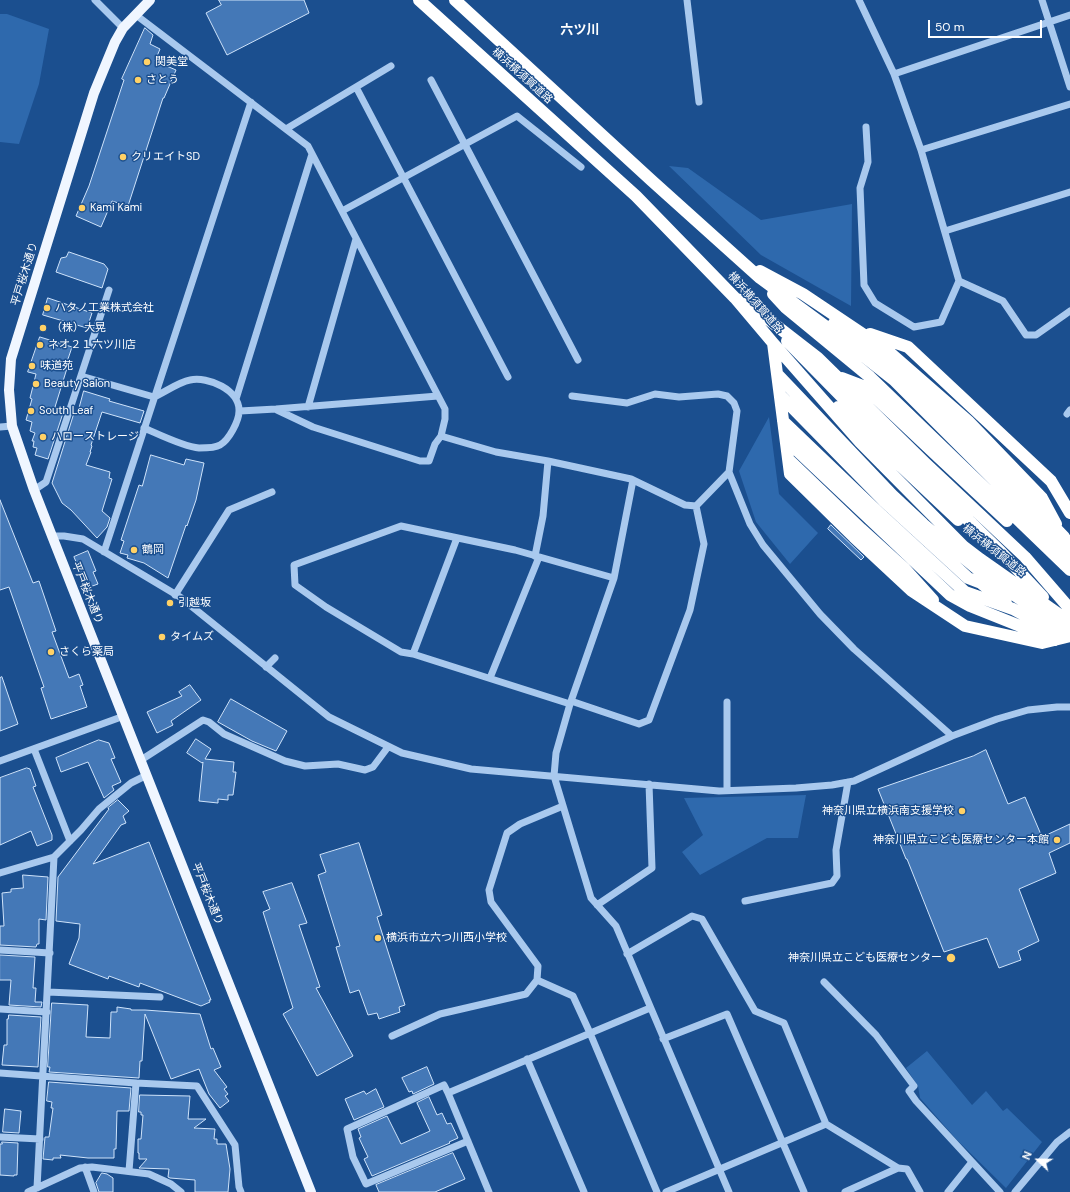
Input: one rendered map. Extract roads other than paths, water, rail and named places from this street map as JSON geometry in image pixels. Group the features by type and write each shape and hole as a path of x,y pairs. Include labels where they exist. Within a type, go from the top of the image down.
{"highway":[{"name":"横浜横須賀道路","path":"420,0 636,196 735,298 860,442 963,546 1070,622"},
{"name":"横浜横須賀道路","path":"456,0 728,250 894,380 1000,486 1070,559"},
{"path":"758,273 803,294 888,351 968,421 1042,498 1067,542"},
{"path":"758,273 864,344 961,430 1067,542"},
{"path":"758,273 785,307 870,377 1070,570"},
{"path":"718,280 818,358 925,463 1025,557 1070,609"},
{"path":"774,324 788,343 996,546 1058,614"},
{"path":"854,328 908,347 1051,481 1070,513"},
{"path":"773,343 790,474 912,591 965,626 1042,644 1065,636"},
{"path":"789,361 963,524 1026,578"},
{"path":"777,374 892,494 923,524 982,573 1065,636"},
{"path":"836,376 863,386 934,454 1060,568 1070,575"},
{"path":"780,395 884,501 968,578 981,583 1013,608 1065,636"},
{"path":"783,421 877,511 965,592 1013,608"},
{"path":"786,440 950,595 970,606 1065,636"}],"main road":[{"name":"平戸桜木通り","path":"150,0 123,28 115,42 94,93 11,359 9,390 12,426 34,490 311,1192"}],"street":[{"path":"95,0 123,28"},
{"path":"687,0 699,102"},
{"path":"859,0 894,74 921,150 959,281 941,322 914,327 875,303 864,285 860,188 868,162 866,127"},
{"path":"1042,0 1070,87"},
{"path":"136,15 308,146 445,409 445,419 442,436 435,444 429,461 420,461 313,427 276,409"},
{"path":"894,74 1070,15"},
{"path":"286,129 391,66"},
{"path":"431,80 578,360"},
{"path":"356,87 508,377"},
{"path":"104,552 251,102"},
{"path":"921,150 1070,104"},
{"path":"342,211 517,116 581,167"},
{"path":"236,399 312,154"},
{"path":"945,231 1070,192"},
{"path":"308,407 356,239"},
{"path":"959,281 1003,301 1026,335 1036,335 1070,311"},
{"path":"34,490 46,482 109,290"},
{"path":"81,376 154,397 190,380 200,379 215,382 225,388 236,399 240,410 236,423 228,438 220,445 211,447 197,448 183,444 144,428"},
{"path":"572,396 627,403 655,394 679,397 718,394 727,396 734,403 737,412 728,472 750,524 763,545 820,614 854,649 952,736"},
{"path":"240,410 308,407 438,396"},
{"path":"0,427 12,426"},
{"path":"442,436 496,452 548,461 633,480 685,505 696,506"},
{"path":"490,678 537,557 543,516 548,461"},
{"path":"696,506 728,472"},
{"path":"633,480 614,578 570,702 556,753 554,776 591,898 616,926 729,1192"},
{"path":"175,594 229,510 272,492"},
{"path":"614,578 537,557 401,526 294,565 295,585 325,609 401,652 413,654 639,724 650,720 690,610 704,544 696,506"},
{"path":"52,536 83,539 175,594 329,717 402,754 471,769 727,790 796,788 832,785 854,781 952,736 997,719 1028,710 1070,707"},
{"path":"413,654 457,538"},
{"path":"266,667 275,658"},
{"path":"727,702 727,790"},
{"path":"0,761 124,716"},
{"path":"141,760 203,720 209,722 224,734 285,761 305,766 338,764 365,770 373,767 388,747"},
{"path":"34,749 70,842"},
{"path":"0,873 54,857 70,842 99,809 131,783 147,775"},
{"path":"745,901 832,883 837,876 836,850 848,782"},
{"path":"597,905 652,868 649,784"},
{"path":"392,1036 440,1014 526,994 537,980 538,966 491,902 489,890 507,833 520,824 563,806"},
{"path":"37,1188 54,857"},
{"path":"627,954 692,916 702,919 755,1011 784,1023 826,1124 898,1168 907,1169 920,1192"},
{"path":"0,950 50,953"},
{"path":"537,980 572,996 590,1033 657,1192"},
{"path":"824,982 876,1035 914,1086 909,1091 916,1101 1000,1192"},
{"path":"48,992 160,997"},
{"path":"448,1093 650,1008"},
{"path":"0,1009 47,1012"},
{"path":"663,1039 727,1014 804,1192"},
{"path":"528,1060 584,1192"},
{"path":"0,1073 197,1086 235,1145 240,1192"},
{"path":"129,1171 136,1083"},
{"path":"468,1141 366,1184 353,1157 347,1129 444,1085 448,1093 468,1141 489,1192"},
{"path":"666,1192 826,1124"},
{"path":"1015,1192 1057,1142 1070,1132"},
{"path":"0,1137 40,1139"},
{"path":"948,1192 972,1162"},
{"path":"85,1167 94,1192"},
{"path":"28,1192 80,1168 92,1167 149,1174 171,1184 181,1192"},
{"path":"845,1192 898,1168"}],"place":[{"name":"関美堂","path":"147,62"},
{"name":"さとう","path":"138,80"},
{"name":"クリエイトSD","path":"123,157"},
{"name":"Kami Kami","path":"82,208"},
{"name":"ハタノ工業株式会社","path":"47,308"},
{"name":"（株）大晃","path":"43,328"},
{"name":"ネオ２１六ツ川店","path":"40,345"},
{"name":"味道苑","path":"32,366"},
{"name":"Beauty Salon","path":"36,384"},
{"name":"South Leaf","path":"31,411"},
{"name":"ハローストレージ","path":"43,437"},
{"name":"鶴岡","path":"134,550"},
{"name":"引越坂","path":"170,603"},
{"name":"タイムズ","path":"162,637"},
{"name":"さくら薬局","path":"51,652"},
{"name":"神奈川県立横浜南支援学校","path":"962,811"},
{"name":"神奈川県立こども医療センター本館","path":"1057,840"},
{"name":"横浜市立六つ川西小学校","path":"378,938"},
{"name":"神奈川県立こども医療センター","path":"951,958"}],"district":[{"name":"六ツ川","path":"580,31"}]}
